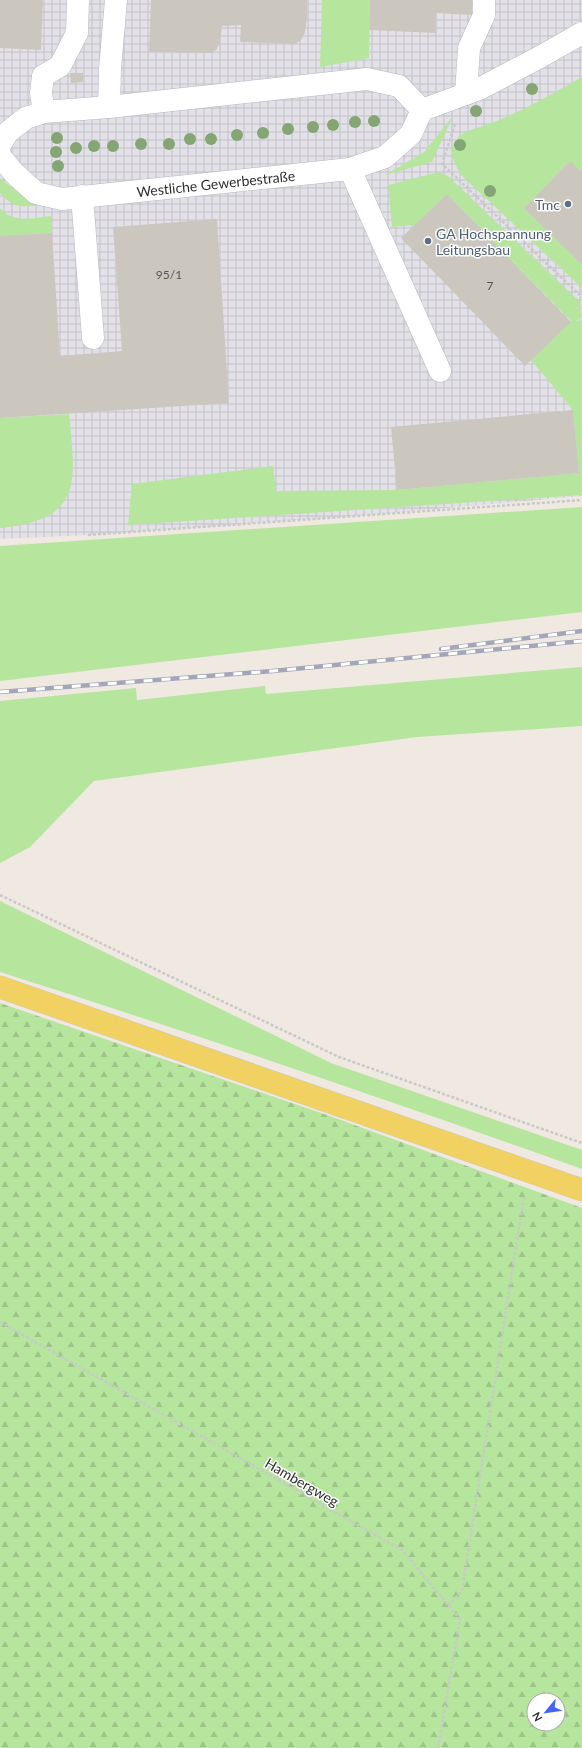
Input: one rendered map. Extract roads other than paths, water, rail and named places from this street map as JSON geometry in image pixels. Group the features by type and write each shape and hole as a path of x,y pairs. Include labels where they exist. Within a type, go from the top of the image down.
{"main road":[{"path":"0,987 582,1190"}],"street":[{"path":"44,112 41,93 43,76 60,66 77,33 78,0"},
{"path":"109,106 110,70 116,0"},
{"path":"466,94 469,48 484,15 484,0"},
{"path":"0,145 8,132 26,118 44,112 367,80 399,86 422,110 479,89 582,33"},
{"name":"Westliche Gewerbestraße","path":"0,156 14,173 36,193 62,199 350,169 385,157 411,134 422,110"},
{"path":"350,169 440,371"},
{"path":"82,196 93,338"}],"railway":[{"path":"441,649 582,631"},
{"path":"0,692 273,671 582,641"}],"place":[{"name":"Tmc","path":"568,204"},
{"name":"GA Hochspannung Leitungsbau","path":"428,241"}]}
